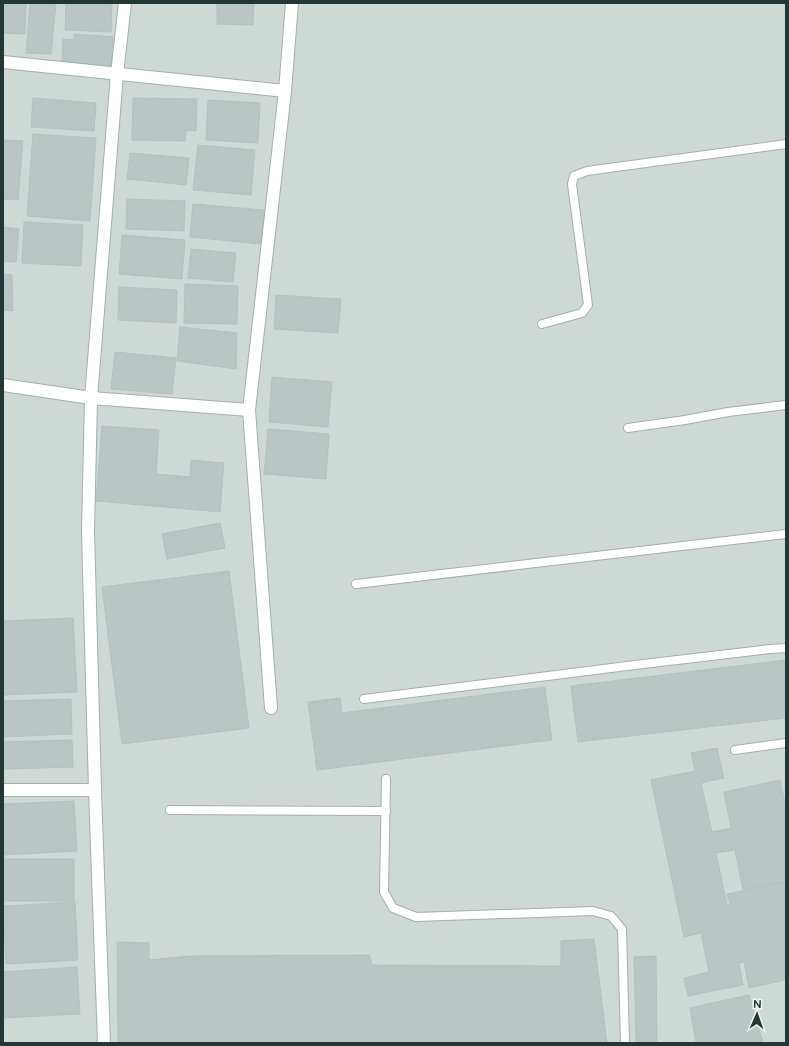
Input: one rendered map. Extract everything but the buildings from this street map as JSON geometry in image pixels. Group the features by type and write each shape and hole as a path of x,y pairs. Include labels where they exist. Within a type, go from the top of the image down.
{"street":[{"path":"104,1043 88,532 91,398 117,74 125,3"},
{"path":"271,708 249,410 285,91 292,3"},
{"path":"3,62 285,91"},
{"path":"3,385 91,398 249,410"},
{"path":"3,790 95,790"}],"lane":[{"path":"542,324 582,312 588,305 572,184 574,176 587,171 786,144"},
{"path":"628,428 728,412 786,405"},
{"path":"356,584 786,534"},
{"path":"364,699 635,665 786,648"},
{"path":"735,750 786,743"},
{"path":"386,779 384,892 393,908 416,917 593,911 611,916 622,930 626,1043"},
{"path":"170,810 386,810"}],"shaded area":[{"path":"3,3 786,3 786,1043 3,1043"}]}
